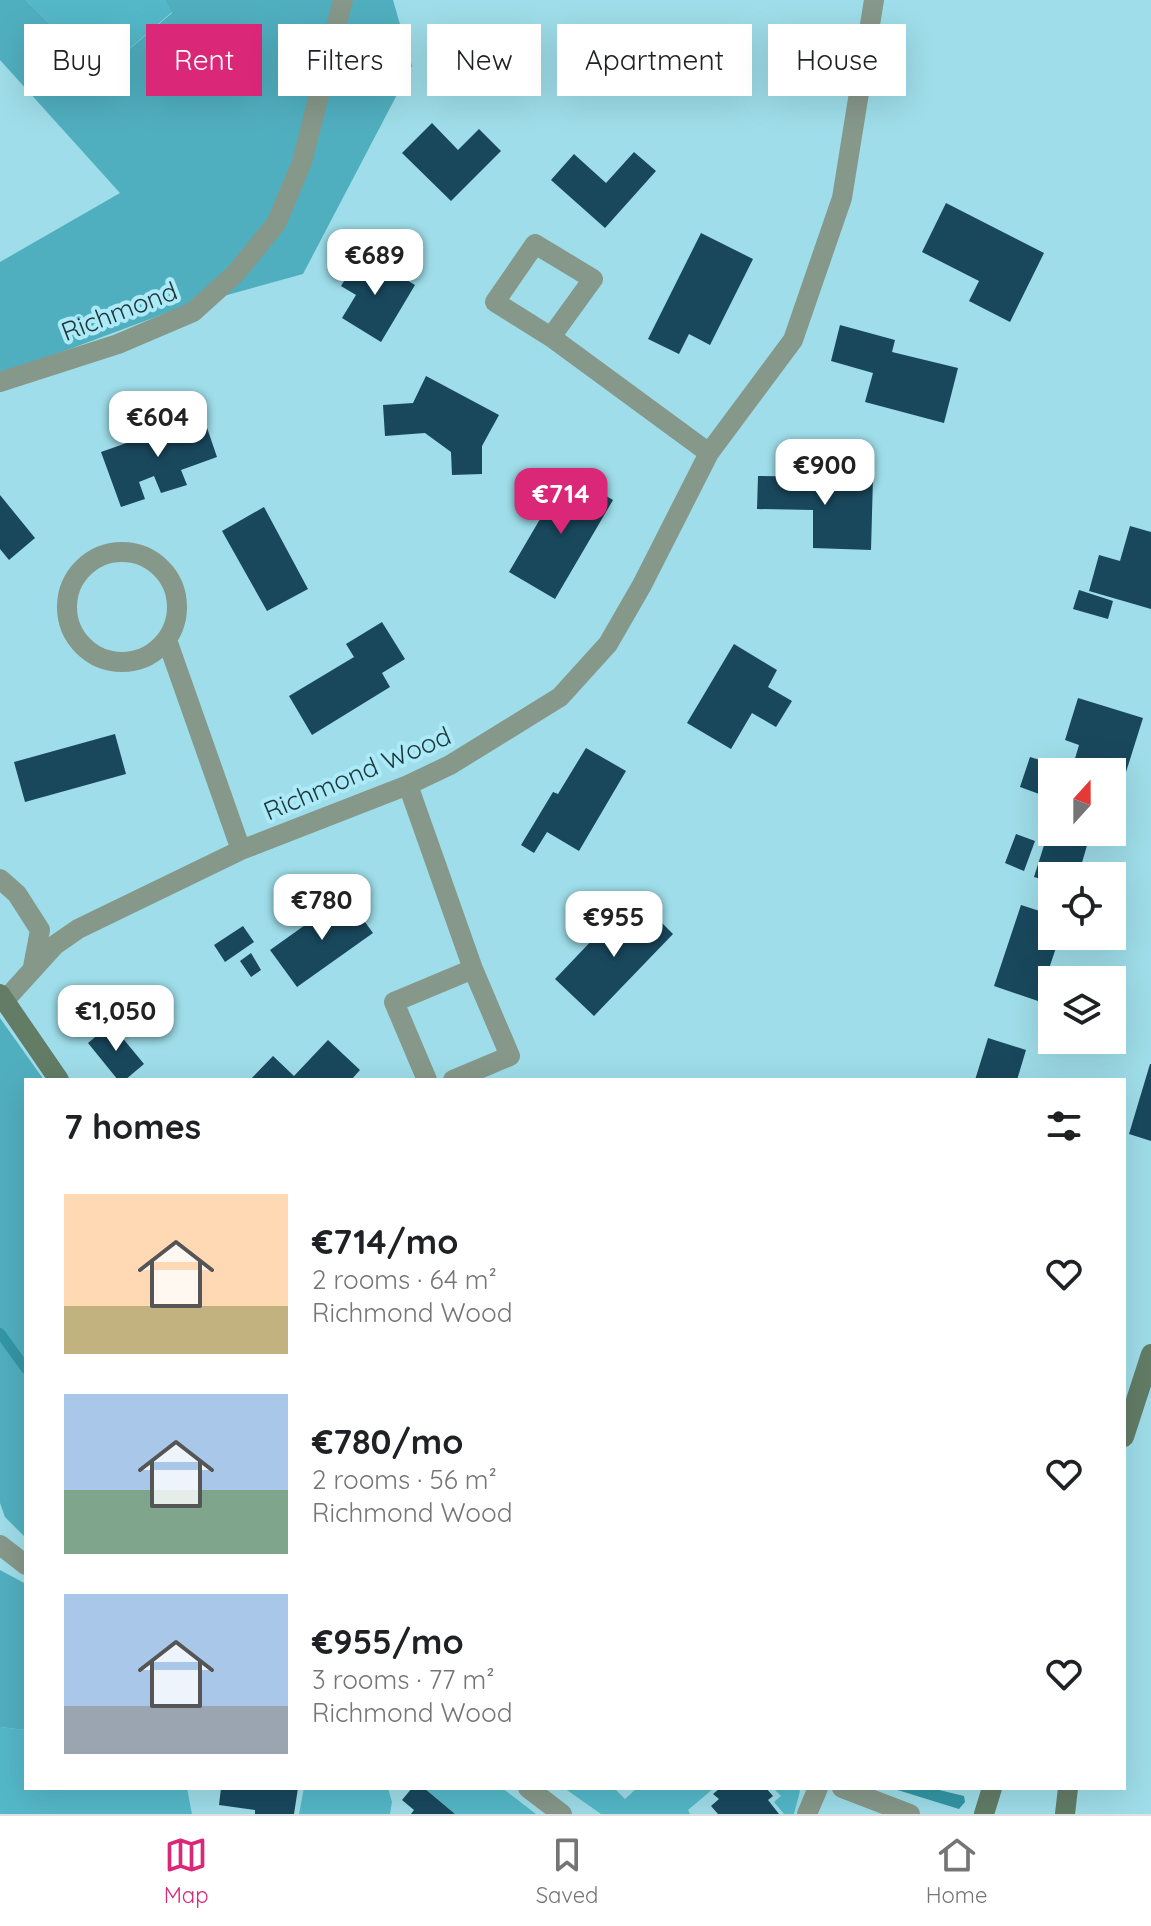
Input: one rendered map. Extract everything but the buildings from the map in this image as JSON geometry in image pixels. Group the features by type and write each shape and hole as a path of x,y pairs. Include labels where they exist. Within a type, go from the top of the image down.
{"main road":[{"path":"2,997 58,1078"},
{"path":"1126,1431 1151,1354"},
{"path":"984,1814 991,1790"},
{"path":"1065,1814 1068,1790"}],"street":[{"name":"Richmond","path":"0,382 118,344 193,312 235,274 276,224 302,162 343,0"},
{"name":"Richmond Wood","path":"2,997 55,945 78,929 241,850 408,785 450,765 560,697 608,644 642,585 709,453 793,340 842,198 874,0"},
{"path":"551,337 593,279 535,244 495,302 551,337 709,453"},
{"path":"167,640 154,653 136,661 118,663 99,658 83,647 72,632 67,614 68,595 75,578 88,564 104,555 122,552 154,562 167,575 175,590 178,607 175,624 167,640 241,850"},
{"path":"408,785 473,969 510,1056 458,1078"},
{"path":"0,879 17,894 40,930 33,967"},
{"path":"426,1078 394,1002 473,969"},
{"path":"0,1545 24,1563"},
{"path":"531,1790 562,1814"},
{"path":"807,1814 817,1790"},
{"path":"847,1790 910,1814"}],"shaded area":[{"path":"0,0 26,0 50,24 24,24 24,87 0,60"},
{"path":"26,0 165,0 172,12 158,24 146,24 146,34 130,48 130,24 50,24"},
{"path":"165,0 393,0 400,24 278,24 278,96 396,96 303,274 177,309 0,375 0,262 120,193 32,96 130,96 130,49 146,35 146,96 262,96 262,24 159,24 172,13"},
{"path":"0,1018 43,1078 24,1078 24,1536 5,1517 0,1503"},
{"path":"0,1570 24,1583 24,1730 0,1727"},
{"path":"0,1727 24,1730 24,1790 187,1790 192,1814 0,1814"},
{"path":"304,1790 389,1790 392,1802 390,1814 299,1814"},
{"path":"426,1790 505,1790 536,1814 455,1814"},
{"path":"567,1790 616,1790 625,1799 635,1790 712,1790 688,1810 690,1814 601,1814"},
{"path":"775,1790 800,1791 794,1814 784,1814 774,1802 781,1796"},
{"path":"897,1790 939,1790 964,1796 965,1802 959,1809"}],"waterway":[{"path":"0,1333 24,1366"}]}
